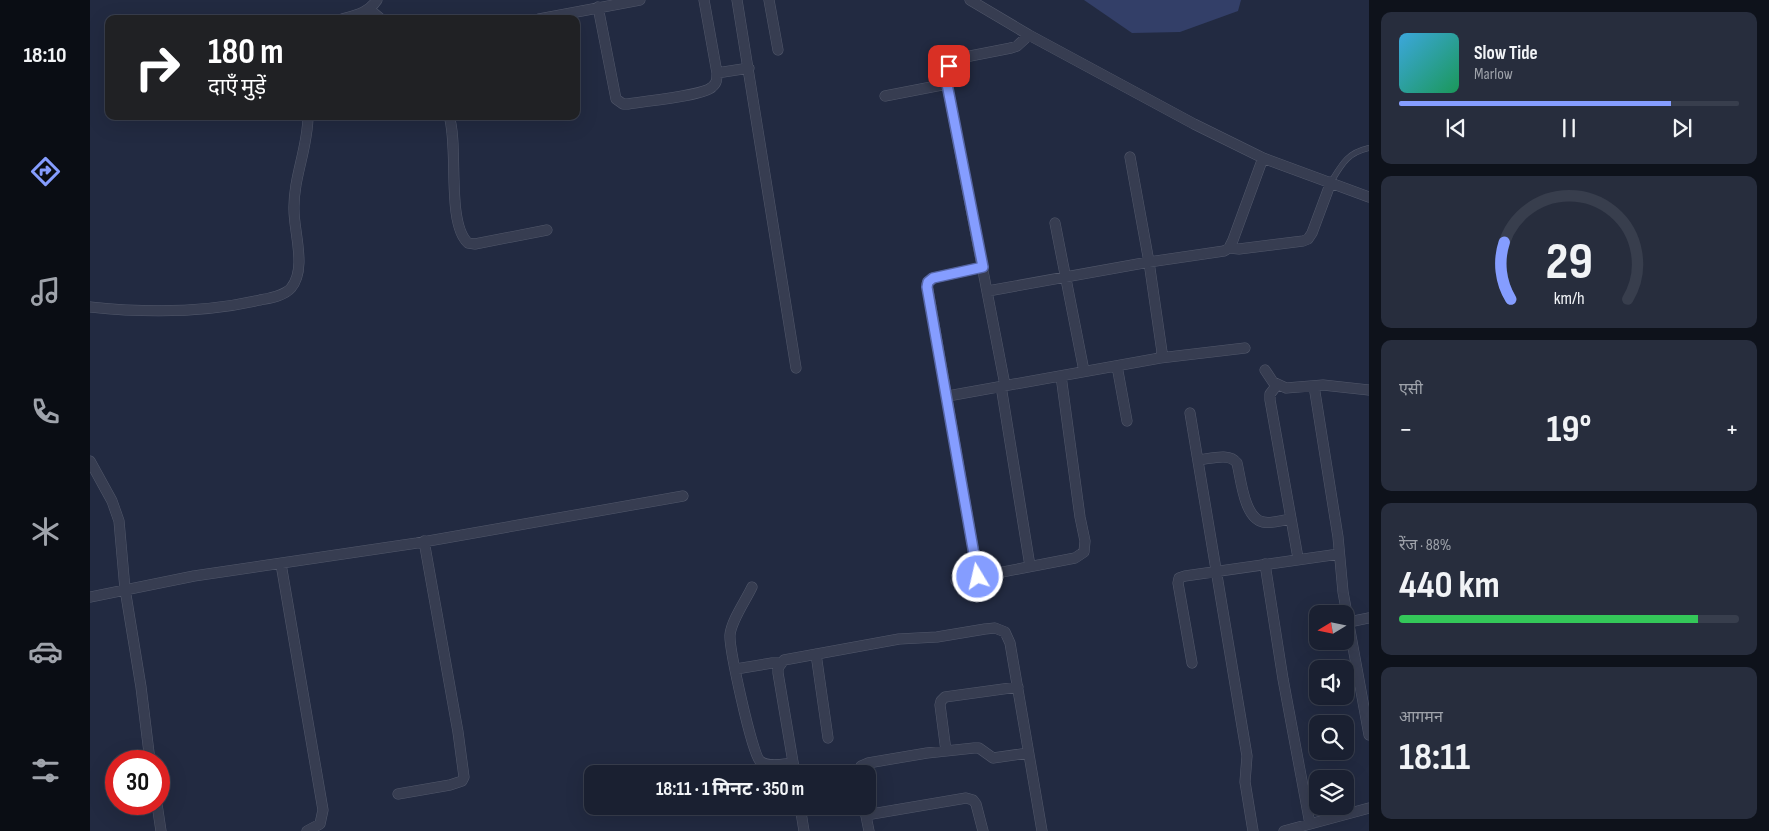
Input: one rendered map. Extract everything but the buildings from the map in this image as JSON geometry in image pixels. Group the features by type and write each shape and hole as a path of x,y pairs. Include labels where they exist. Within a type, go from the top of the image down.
{"street":[{"path":"357,15 370,9 377,0"},
{"path":"558,15 640,0"},
{"path":"598,7 615,96 619,102 628,104 703,92 715,84 717,73 704,0"},
{"path":"737,0 796,368"},
{"path":"769,0 778,50"},
{"path":"970,0 1194,124 1263,158 1369,196"},
{"path":"370,9 377,15"},
{"path":"1029,34 1017,46 970,55 953,62 947,70 947,84 988,291 1030,566"},
{"path":"717,73 749,68"},
{"path":"885,96 947,84"},
{"path":"90,307 179,310 219,308 267,299 284,294 291,288 297,278 299,266 294,223 294,197 304,150 308,120"},
{"path":"449,120 456,206 463,239 468,243 475,244 546,230"},
{"path":"1130,157 1149,262 1162,352 1160,358"},
{"path":"988,291 1065,276 1221,252 1229,248 1233,240 1263,158"},
{"path":"1229,248 1239,250 1308,239 1331,182"},
{"path":"1055,222 1084,371"},
{"path":"978,577 927,284 933,278 983,267"},
{"path":"948,396 1160,358 1245,348"},
{"path":"1117,366 1127,420"},
{"path":"1265,370 1277,385 1286,388 1342,386 1369,390"},
{"path":"956,581 1075,558 1081,555 1085,548 1061,376"},
{"path":"1277,385 1272,390 1270,397 1298,558"},
{"path":"1314,386 1340,554 1346,605"},
{"path":"1190,413 1247,756 1245,782 1253,831"},
{"path":"1198,460 1226,457 1234,460 1237,463 1248,509 1253,516 1265,523 1291,519"},
{"path":"90,461 112,501 119,521 125,589 141,687 149,750"},
{"path":"90,597 194,576 424,541 683,496"},
{"path":"398,794 450,785 462,781 464,777 458,732 424,541"},
{"path":"1192,663 1178,580 1185,576 1298,558 1340,554"},
{"path":"281,564 323,810 320,824 307,831"},
{"path":"1265,564 1283,679 1310,824"},
{"path":"752,587 731,630 731,644 745,715 757,758 769,765"},
{"path":"1354,621 1369,618"},
{"path":"736,669 780,663 789,659 899,639 937,637 995,628 1001,630 1007,635 1018,687 1042,831"},
{"path":"1354,650 1369,735"},
{"path":"816,654 828,738"},
{"path":"780,663 778,673 793,765"},
{"path":"946,751 940,705 945,697 1018,687"},
{"path":"863,765 946,751 979,748 993,758 1028,754"},
{"path":"876,810 966,798 974,800 976,804 982,831"},
{"path":"1284,831 1369,808"},
{"path":"159,815 161,831"},
{"path":"801,815 804,831"},
{"path":"866,815 869,831"}],"lane":[{"path":"1331,182 1348,157 1354,152 1369,148"}],"water":[{"path":"1084,0 1241,0 1238,11 1180,32 1132,33"}],"route":[{"path":"949,66 946,76 947,84 983,267 933,278 928,282 927,287 948,396 978,577"}]}
